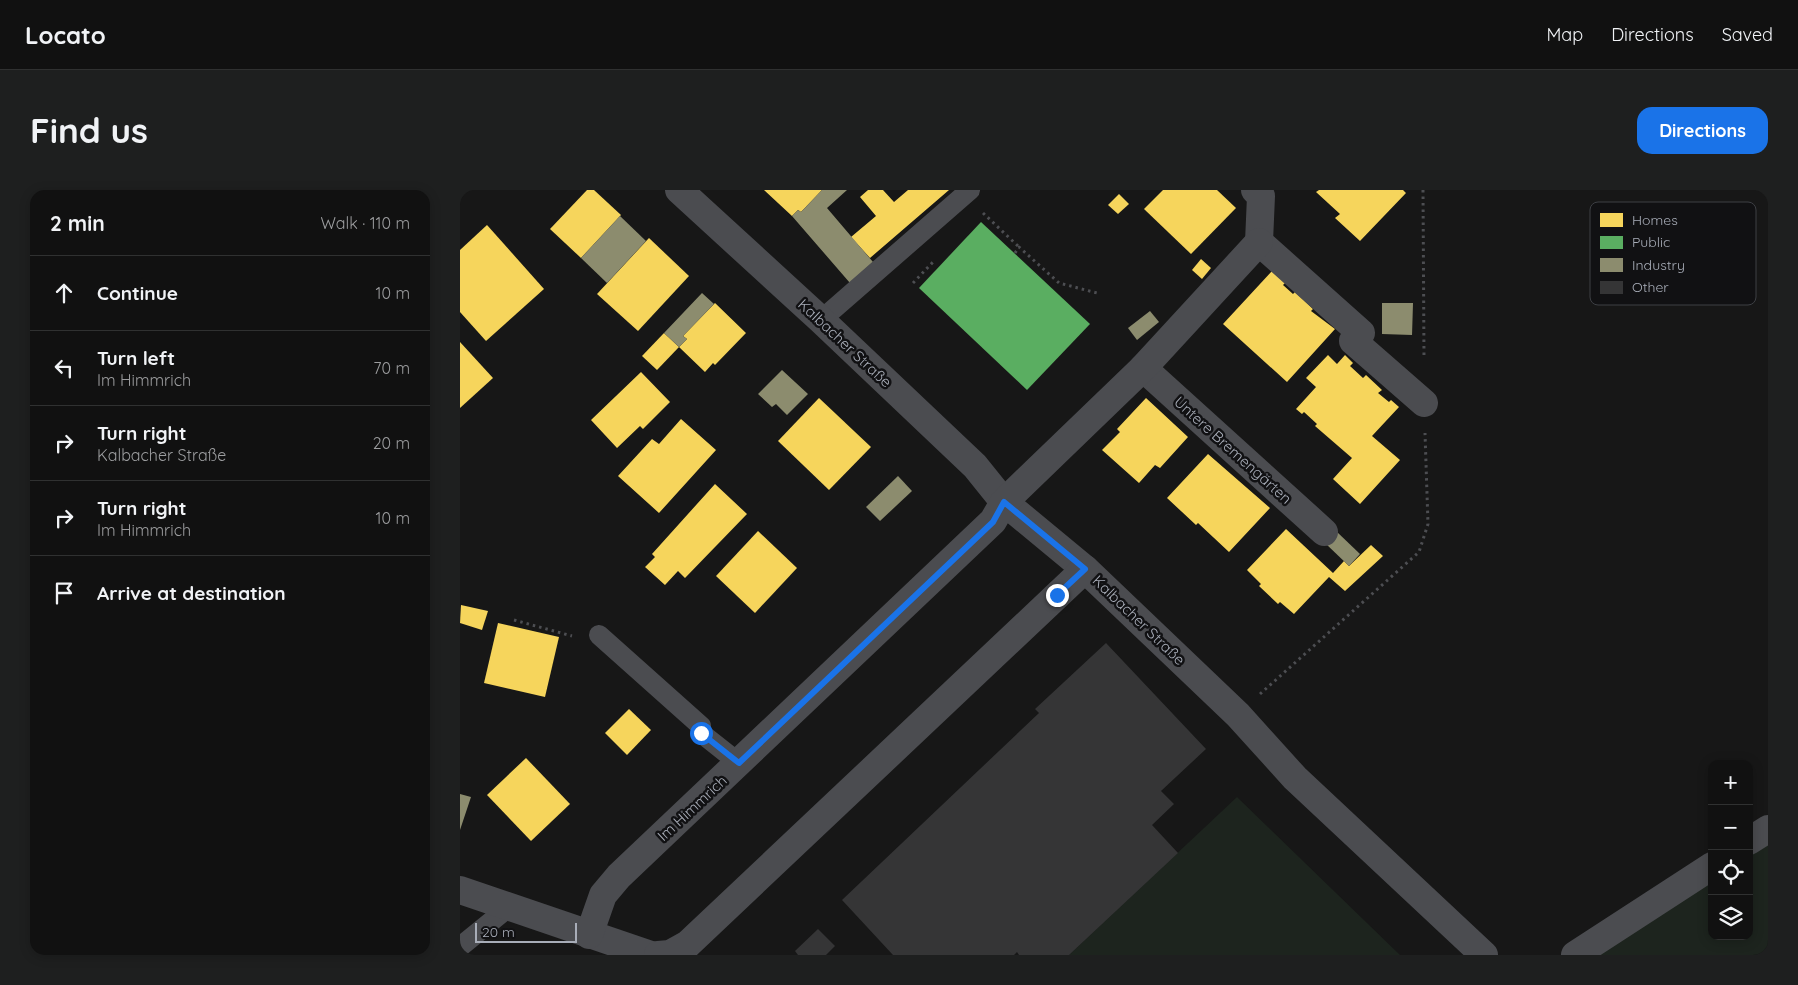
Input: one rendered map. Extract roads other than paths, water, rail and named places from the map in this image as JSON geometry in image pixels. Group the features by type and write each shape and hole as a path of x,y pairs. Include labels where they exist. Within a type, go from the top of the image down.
{"street":[{"name":"Kalbacher Straße","path":"679,190 821,320 975,466 1004,502 1085,569 1238,715 1295,778 1484,955"},
{"path":"1004,502 1142,368 1259,242 1261,196 1255,190"},
{"path":"1259,242 1361,333 1353,341 1424,403"},
{"name":"Untere Bremengärten","path":"1142,368 1324,532"},
{"name":"Im Himmrich","path":"589,935 603,895 619,876 993,522 1004,502"},
{"path":"658,955 670,954 688,944 1085,569"},
{"path":"1753,838 1768,829"},
{"path":"1575,955 1708,869"},
{"path":"460,890 650,955"}],"lane":[{"path":"821,320 970,190"},
{"path":"599,635 701,726 701,733 739,763"},
{"path":"460,947 508,907"}]}
